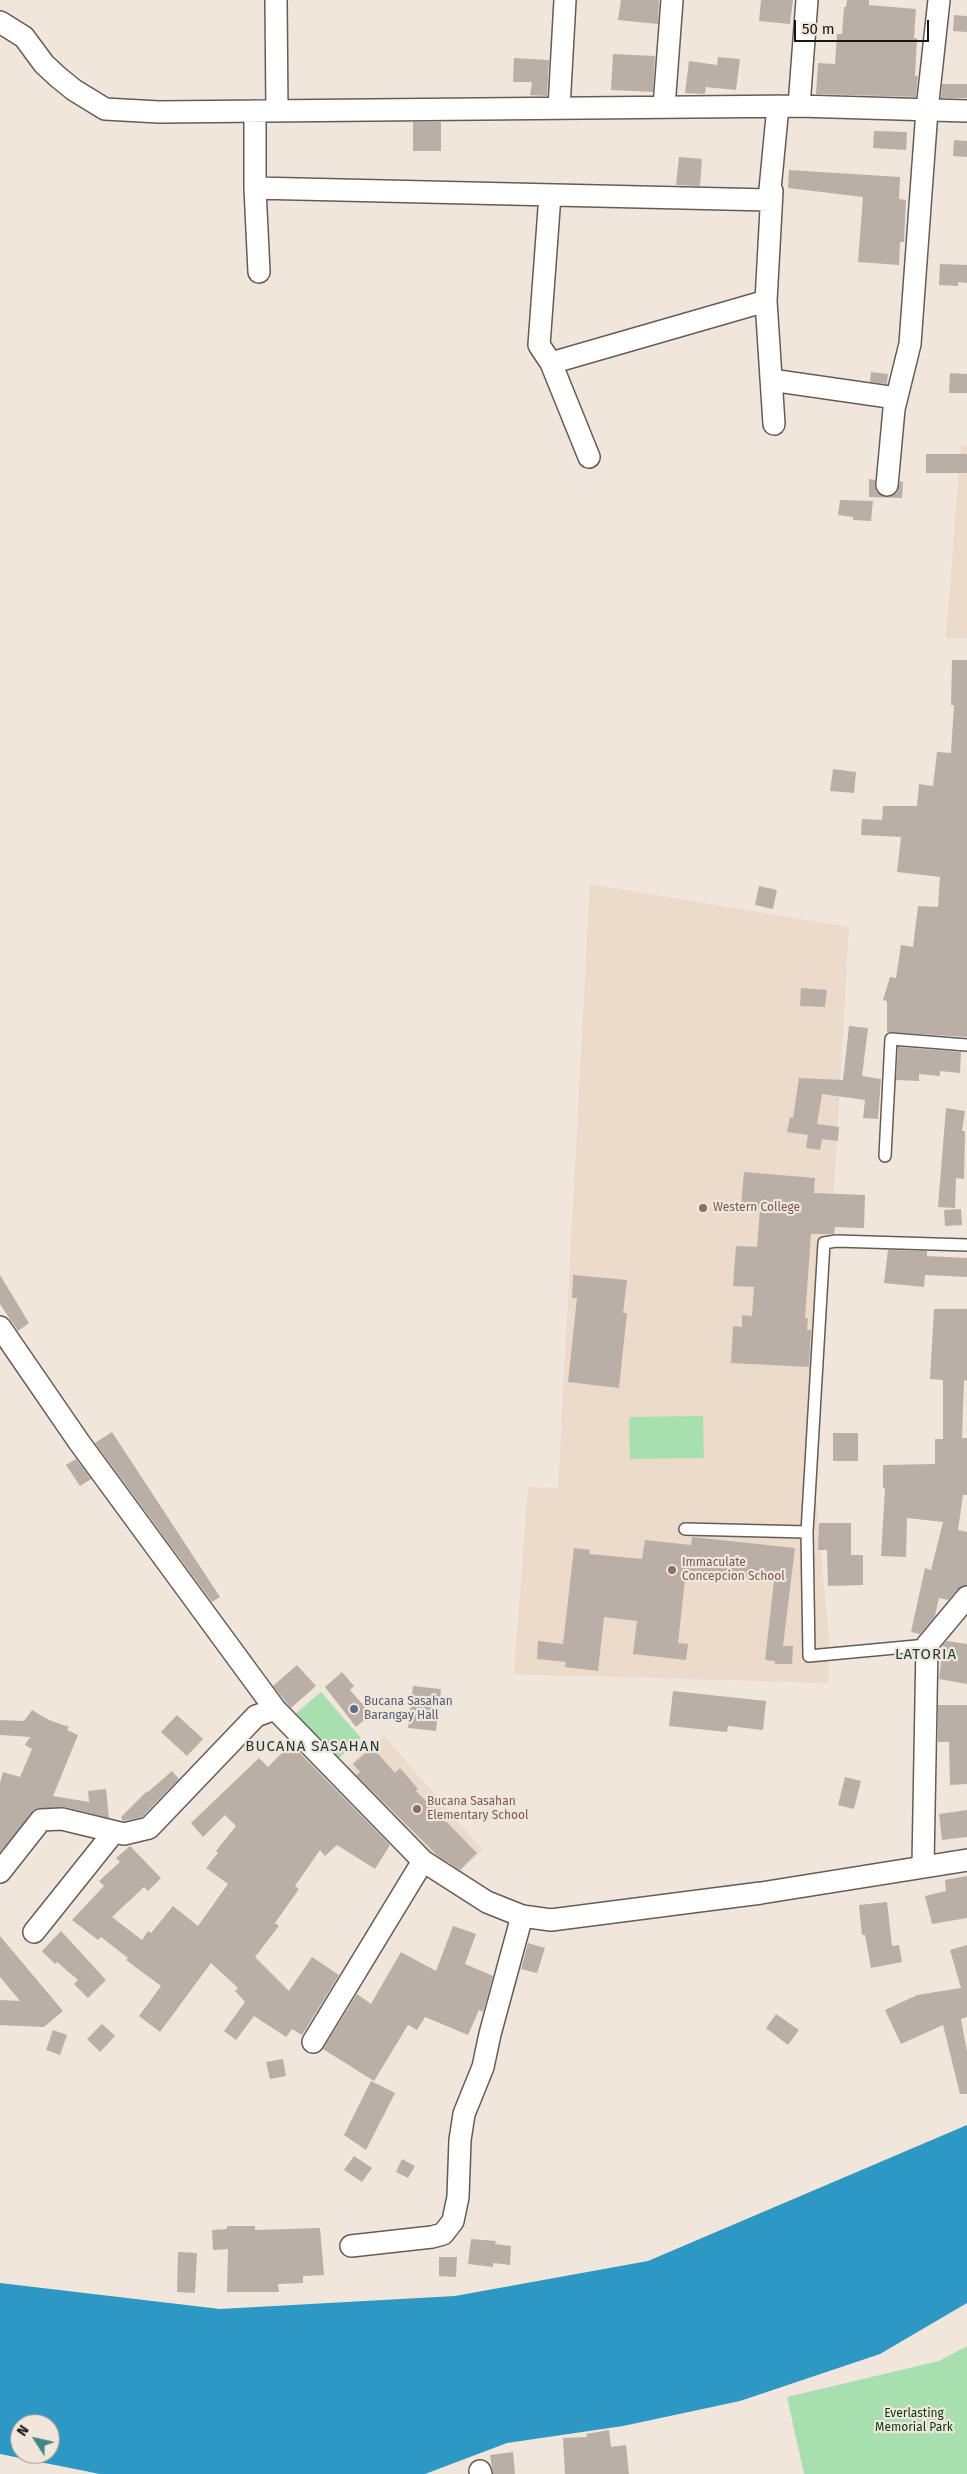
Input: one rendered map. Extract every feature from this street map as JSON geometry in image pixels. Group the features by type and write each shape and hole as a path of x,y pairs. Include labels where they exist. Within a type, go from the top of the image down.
{"street":[{"path":"276,0 277,111"},
{"path":"559,108 565,0"},
{"path":"664,107 672,0"},
{"path":"255,188 769,200 789,106 806,0"},
{"path":"887,485 896,398 910,344 927,110 939,0"},
{"path":"0,22 24,38 44,64 74,90 105,109 159,112 789,106 967,111"},
{"path":"256,111 255,188 259,272"},
{"path":"772,191 766,301 774,424"},
{"path":"550,195 540,345 551,363 588,457"},
{"path":"551,363 766,301"},
{"path":"771,380 896,398"},
{"path":"0,1327 79,1442 275,1709 423,1861 487,1902 522,1916 551,1920 761,1894 923,1865 967,1860"},
{"path":"923,1865 927,1645 967,1597"},
{"path":"0,1872 41,1820 62,1819 124,1834 149,1828 256,1716 275,1709"},
{"path":"34,1932 114,1832"},
{"path":"314,2042 423,1861"},
{"path":"351,2246 432,2237 443,2234 453,2221 458,2197 460,2140 464,2114 484,2067 490,2034 522,1916"}],"lane":[{"path":"885,1156 891,1039 967,1045"},
{"path":"927,1645 809,1656 808,1532 824,1242 967,1245"},
{"path":"685,1529 808,1532"}],"shaded area":[{"path":"961,445 967,446 967,639 946,638"},
{"name":"Western College","path":"590,884 849,927 816,1497 829,1642 828,1683 514,1674 528,1487 558,1488"},
{"name":"Bucana Sasahan Elementary School","path":"384,1736 483,1850 454,1877 345,1768"}],"green space":[{"path":"703,1416 704,1458 630,1459 629,1417"},
{"path":"321,1692 361,1738 337,1760 296,1713"},
{"name":"Everlasting Memorial Park","path":"967,2346 967,2474 804,2474 787,2397 939,2361"}],"water":[{"path":"967,2125 967,2303 880,2354 740,2401 623,2426 507,2443 425,2474 100,2474 50,2464 60,2464 60,2414 10,2414 10,2456 0,2454 0,2283 220,2309 455,2296 648,2261"}],"building":[{"path":"621,0 659,0 658,24 618,20"},
{"path":"761,0 793,0 790,24 759,21"},
{"path":"847,0 869,0 869,5 916,9 914,38 917,38 915,76 918,76 916,97 816,94 818,63 835,64 837,34 842,34 844,7 846,7"},
{"path":"954,15 967,16 967,32 953,31"},
{"path":"613,54 655,56 653,92 611,90"},
{"path":"718,57 740,59 736,90 706,87 705,94 685,93 689,61 717,65"},
{"path":"514,58 549,60 547,96 530,95 532,82 513,82"},
{"path":"942,84 967,84 967,98 941,98"},
{"path":"413,122 441,122 441,151 413,151"},
{"path":"874,131 907,132 906,150 873,148"},
{"path":"954,140 967,141 967,157 953,156"},
{"path":"679,157 702,159 700,186 676,185"},
{"path":"789,170 900,177 899,199 906,200 904,242 900,242 899,265 858,262 863,197 788,188"},
{"path":"940,264 967,265 967,283 958,282 958,286 939,285"},
{"path":"871,372 888,374 887,384 870,382"},
{"path":"950,373 967,374 967,393 949,393"},
{"path":"926,454 967,454 967,473 926,473"},
{"path":"869,479 875,480 876,491 886,497 897,493 900,481 903,482 902,498 869,497"},
{"path":"840,500 873,501 871,521 853,520 853,517 838,515"},
{"path":"952,660 967,660 967,1037 887,1032 887,1001 883,1000 890,977 896,978 901,945 913,947 918,906 938,907 940,877 897,872 901,837 861,835 862,819 882,820 883,806 917,806 919,784 933,786 937,752 951,753 954,705 951,705"},
{"path":"833,769 856,772 854,793 830,791"},
{"path":"759,886 777,890 773,909 755,905"},
{"path":"801,988 827,990 825,1007 800,1006"},
{"path":"849,1026 868,1028 862,1076 881,1079 878,1119 863,1118 865,1100 822,1094 817,1124 839,1127 838,1141 822,1139 820,1150 806,1148 808,1135 787,1132 790,1117 793,1118 799,1078 843,1080"},
{"path":"898,1047 961,1052 960,1073 940,1071 940,1076 919,1074 919,1081 896,1080"},
{"path":"946,1108 965,1111 962,1131 965,1131 964,1179 956,1178 955,1208 938,1207"},
{"path":"744,1172 815,1178 814,1193 865,1195 864,1228 835,1227 834,1234 811,1234 805,1318 808,1318 807,1330 811,1330 809,1367 731,1363 733,1326 742,1327 742,1315 752,1316 754,1287 733,1286 736,1246 757,1247 760,1209 741,1206"},
{"path":"961,1209 962,1225 945,1226 944,1210"},
{"path":"888,1250 927,1251 927,1256 967,1258 967,1277 925,1275 924,1287 884,1283"},
{"path":"0,1275 29,1323 18,1331 0,1304"},
{"path":"573,1275 627,1280 623,1313 627,1313 619,1388 568,1382 577,1298 572,1298"},
{"path":"934,1309 967,1309 967,1381 964,1380 962,1438 967,1438 967,1495 963,1495 958,1530 967,1532 967,1585 958,1589 948,1600 939,1598 935,1616 920,1634 911,1632 925,1568 931,1570 943,1522 907,1518 906,1557 881,1556 885,1488 883,1488 883,1465 935,1464 935,1439 943,1439 943,1380 930,1379"},
{"path":"112,1432 220,1597 212,1602 95,1443"},
{"path":"833,1433 858,1433 858,1461 833,1461"},
{"path":"76,1459 91,1479 80,1486 66,1465"},
{"path":"819,1523 851,1523 851,1555 863,1555 863,1585 828,1586 827,1550 818,1550"},
{"path":"692,1537 795,1548 783,1646 793,1646 792,1664 775,1664 775,1661 765,1660 774,1581 686,1571 678,1643 688,1644 686,1660 633,1654 637,1621 604,1617 598,1671 565,1667 566,1662 537,1659 538,1641 563,1644 574,1548 590,1550 589,1554 642,1559 645,1540 691,1545"},
{"path":"947,1641 967,1644 967,1684 939,1679 943,1645"},
{"path":"297,1665 316,1686 291,1708 273,1686"},
{"path":"342,1672 354,1686 350,1690 371,1714 356,1727 325,1687"},
{"path":"413,1686 441,1689 436,1731 408,1728"},
{"path":"673,1691 766,1701 763,1730 728,1726 727,1732 669,1726"},
{"path":"938,1705 967,1705 967,1784 950,1785 949,1742 938,1742"},
{"path":"32,1710 49,1720 69,1727 67,1730 78,1735 53,1796 89,1802 88,1791 106,1789 109,1818 65,1807 36,1809 0,1852 0,1783 3,1772 20,1777 32,1749 25,1745 30,1737 0,1735 0,1720 24,1721"},
{"path":"177,1715 203,1739 187,1756 161,1732"},
{"path":"291,1744 390,1845 375,1869 337,1845 325,1856 320,1850 295,1886 299,1889 275,1923 279,1926 255,1957 289,1991 312,1957 339,1975 302,2035 292,2029 286,2037 254,2016 236,2040 224,2031 245,2002 235,1991 238,1988 211,1963 160,2032 139,2016 161,1986 126,1960 128,1958 101,1937 98,1940 72,1920 104,1886 99,1881 120,1862 116,1858 130,1846 161,1878 148,1891 144,1887 112,1917 142,1940 148,1931 151,1933 173,1906 198,1926 228,1884 206,1868 218,1853 216,1851 236,1826 225,1815 203,1837 191,1823 259,1758 268,1767"},
{"name":"Bucana Sasahan Elementary School","path":"372,1747 395,1773 400,1768 418,1789 416,1791 477,1853 460,1870 438,1856 356,1775 360,1772 353,1764"},
{"path":"172,1771 179,1779 142,1817 123,1821 121,1817 147,1791"},
{"path":"845,1777 861,1781 854,1809 838,1805"},
{"path":"967,1810 967,1837 942,1840 939,1814"},
{"path":"967,1876 967,1918 932,1924 925,1896 946,1891 945,1880"},
{"path":"887,1902 892,1946 899,1945 902,1962 871,1968 865,1935 862,1935 859,1905"},
{"path":"453,1926 476,1934 465,1964 493,1976 483,2012 479,2010 468,2035 425,2017 417,2030 408,2025 374,2081 323,2049 357,1994 371,2004 401,1952 436,1971"},
{"path":"61,1931 106,1980 88,1998 74,1984 78,1980 57,1962 55,1964 42,1951"},
{"path":"0,1936 63,2011 44,2027 0,2025 0,2000 20,2001 0,1977"},
{"path":"528,1943 545,1948 537,1973 521,1969"},
{"path":"967,1945 967,2017 961,2019 967,2052 967,2094 960,2094 943,2025 901,2044 885,2010 917,1995 961,1988 950,1950"},
{"path":"776,2014 799,2030 788,2045 766,2028"},
{"path":"102,2024 115,2036 100,2052 87,2039"},
{"path":"53,2030 67,2035 60,2055 46,2050"},
{"path":"283,2059 286,2076 270,2079 266,2062"},
{"path":"371,2081 395,2093 366,2150 344,2135"},
{"path":"354,2156 372,2168 362,2182 344,2170"},
{"path":"402,2159 415,2166 408,2178 396,2172"},
{"path":"227,2226 255,2226 255,2230 320,2228 324,2275 303,2276 303,2283 278,2284 279,2292 227,2292 228,2249 213,2250 212,2230 227,2229"},
{"path":"471,2239 496,2241 495,2244 511,2246 510,2265 493,2263 493,2267 468,2264"},
{"path":"178,2252 197,2253 195,2293 177,2292"},
{"path":"439,2257 457,2257 456,2277 439,2276"},
{"path":"609,2430 611,2447 626,2445 629,2474 565,2474 563,2438 587,2437 586,2434"},
{"path":"513,2452 515,2474 493,2474 490,2455"}],"place":[{"name":"Western College","path":"703,1208"},
{"name":"Immaculate Concepcion School","path":"672,1570"},
{"name":"Bucana Sasahan Barangay Hall","path":"354,1709"},
{"name":"Bucana Sasahan Elementary School","path":"417,1809"}],"district":[{"name":"LATORIA","path":"926,1655"},
{"name":"BUCANA SASAHAN","path":"313,1747"}]}
